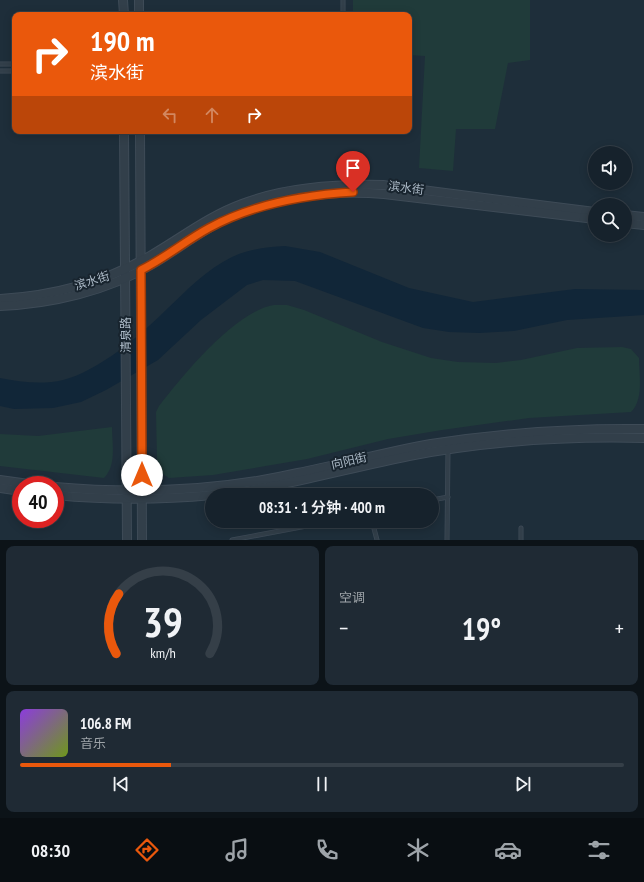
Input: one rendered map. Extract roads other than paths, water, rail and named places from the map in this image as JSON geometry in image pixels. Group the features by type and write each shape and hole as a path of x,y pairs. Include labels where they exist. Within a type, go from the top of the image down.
{"street":[{"path":"124,0 124,12"},
{"path":"139,0 139,12"},
{"name":"清泉路","path":"124,134 127,540"},
{"name":"清泉路","path":"140,134 142,540"},
{"name":"滨水街","path":"0,306 48,301 84,292 125,273 188,231 242,204 266,197 325,186 348,184 382,185 588,211"},
{"name":"滨水街","path":"0,299 47,294 141,270 226,219 269,204 323,194 353,192 384,194 588,218"},
{"path":"632,216 644,217"},
{"path":"632,224 644,225"},
{"name":"向阳街","path":"64,487 126,490 195,488 262,480 398,450 469,439 566,429 644,429"},
{"name":"向阳街","path":"258,488 304,481 409,456 448,450 558,438 644,438"},
{"path":"0,480 12,482"},
{"path":"0,488 12,490"},
{"name":"向阳街","path":"64,496 142,499 205,495"}],"lane":[{"path":"343,0 343,12"},
{"path":"0,64 12,64"},
{"path":"0,71 12,71"},
{"path":"448,450 448,540"},
{"path":"439,499 448,497"},
{"path":"232,540 295,528"},
{"path":"374,528 377,540"},
{"path":"521,528 521,540"}],"water":[{"path":"285,246 320,252 409,288 473,302 575,289 644,290 644,315 567,320 514,331 479,333 449,332 423,328 295,281 263,280 247,285 201,320 158,360 106,390 81,402 53,408 14,409 0,406 0,378 23,382 55,382 91,369 133,340 198,280 223,262 238,254 251,250"}]}
